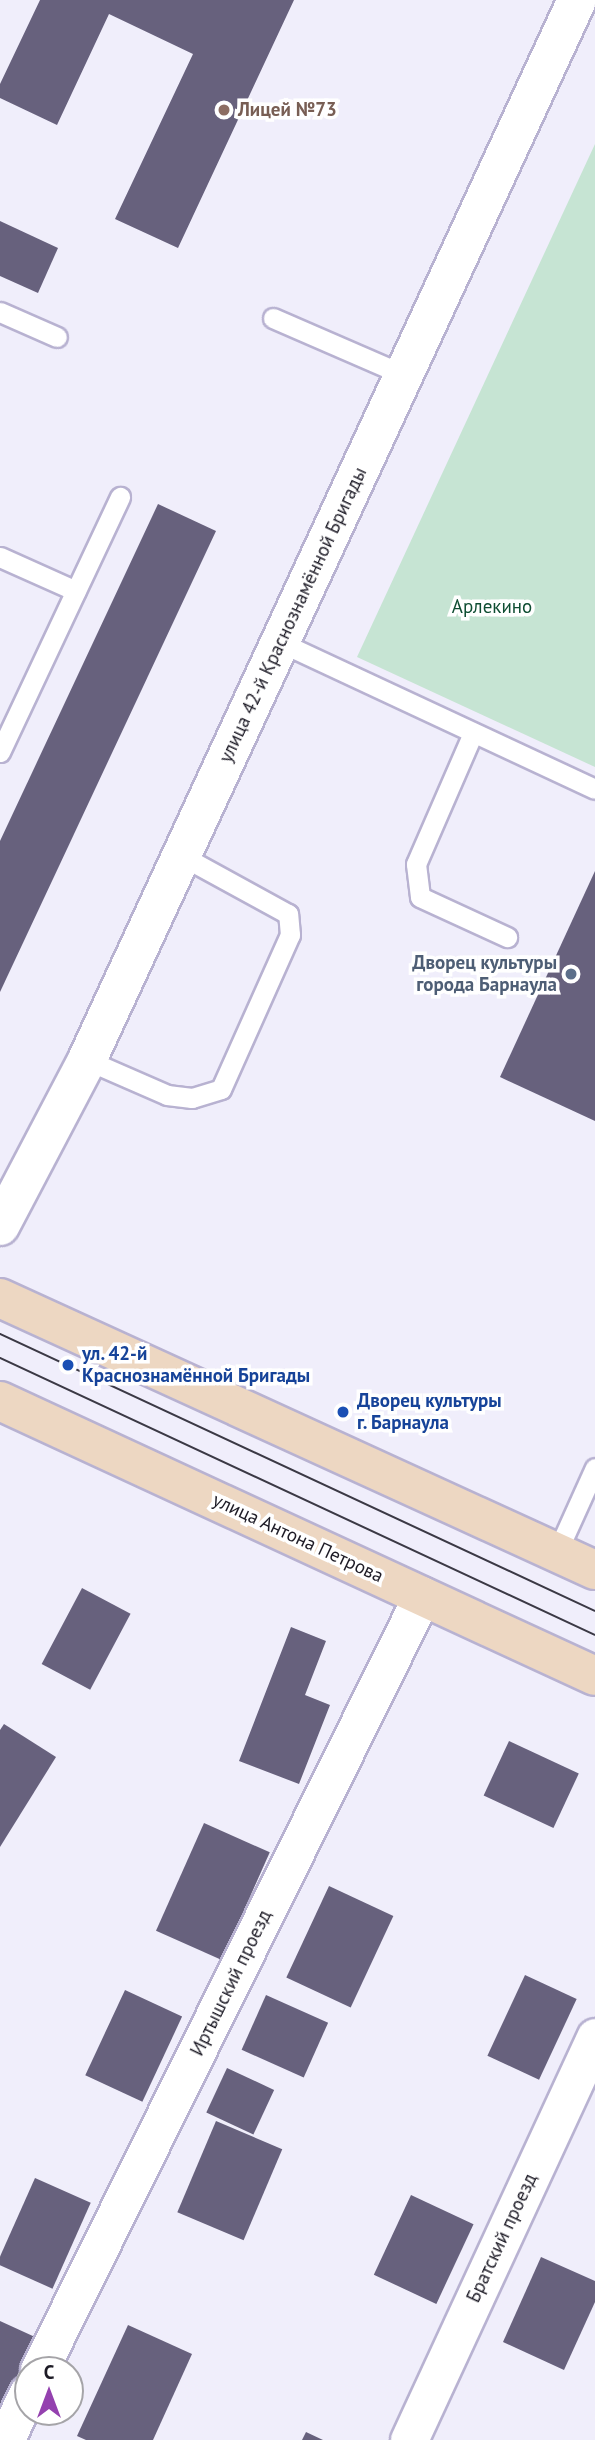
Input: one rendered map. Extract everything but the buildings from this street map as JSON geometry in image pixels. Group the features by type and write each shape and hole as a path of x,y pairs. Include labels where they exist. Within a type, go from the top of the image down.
{"main road":[{"path":"0,1298 595,1570"},
{"name":"улица Антона Петрова","path":"0,1401 595,1676"}],"street":[{"name":"улица 42-й Краснознамённой Бригады","path":"0,1226 87,1060 577,0"},
{"name":"Иртышский проезд","path":"46,2356 422,1596"},
{"name":"Братский проезд","path":"409,2440 595,2037"},
{"path":"5,2440 14,2422"}],"lane":[{"path":"0,312 57,337"},
{"path":"273,318 404,376"},
{"path":"0,751 120,497"},
{"path":"0,557 76,591"},
{"path":"282,643 595,789"},
{"path":"473,733 416,864 420,897 507,937"},
{"path":"87,1060 167,1095 192,1098 221,1089 290,934 288,914 182,856"},
{"path":"557,1552 595,1468"}],"green space":[{"name":"Арлекино","path":"595,144 595,767 357,657"}],"tram line":[{"path":"0,1334 595,1611"},
{"path":"0,1358 595,1635"}],"place":[{"name":"Лицей №73","path":"224,110"},
{"name":"Дворец культуры города Барнаула","path":"571,974"},
{"name":"ул. 42-й Краснознамённой Бригады","path":"68,1365"},
{"name":"Дворец культуры г. Барнаула","path":"343,1412"}]}
